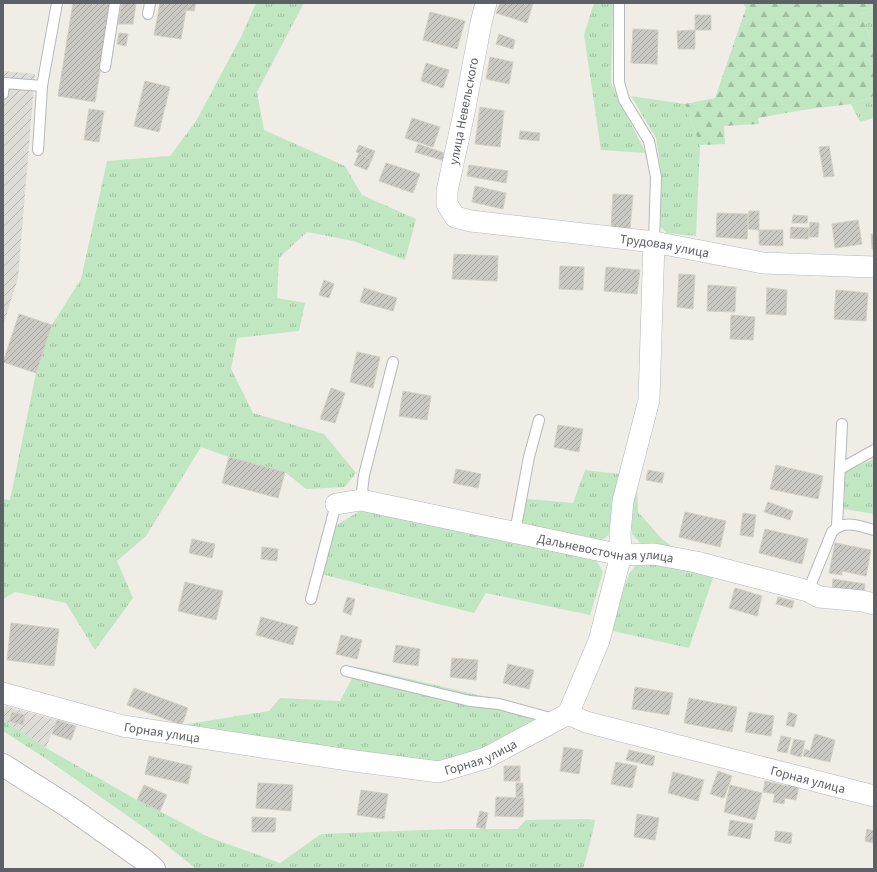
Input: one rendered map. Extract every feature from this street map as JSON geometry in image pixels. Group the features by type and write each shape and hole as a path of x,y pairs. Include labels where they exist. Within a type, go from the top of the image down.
{"street":[{"name":"улица Невельского","path":"455,217 447,204 447,191 486,3"},
{"name":"Трудовая улица","path":"455,217 471,221 654,242 763,263 874,266"},
{"path":"562,717 599,641 621,555 620,533 623,501 649,400 654,242"},
{"name":"Дальневосточная улица","path":"336,504 361,500 621,555 654,554 696,562 808,591 819,597 862,600 874,604"},
{"name":"Горная улица","path":"3,693 123,726 439,772 486,758 562,717 874,796"},
{"path":"3,765 69,807 144,860 154,869"}],"lane":[{"path":"38,150 42,86 57,3"},
{"path":"105,67 115,3"},
{"path":"148,14 150,3"},
{"path":"619,3 619,82 624,100 649,141 656,177 654,242"},
{"path":"3,94 4,83 42,86"},
{"path":"361,500 364,475 393,362"},
{"path":"515,532 529,457 539,420"},
{"path":"808,591 832,532 837,526 842,424"},
{"path":"840,469 874,450"},
{"path":"311,599 336,504"},
{"path":"837,526 850,524 874,530"},
{"path":"346,671 470,701 499,704 562,717"}],"shaded area":[{"path":"3,71 35,74 18,278 3,326"},
{"path":"5,706 57,720 46,748 3,720"}],"green space":[{"path":"256,3 304,3 257,92 264,130 345,166 362,195 416,219 405,260 353,241 307,232 279,258 277,298 305,303 299,331 237,338 231,369 253,413 324,434 356,473 345,487 306,489 285,472 229,457 201,447 146,536 117,561 133,598 95,650 66,603 15,592 3,599 3,499 10,500 36,373 52,325 81,279 107,161 170,156 196,121 241,37"},
{"path":"594,3 613,3 611,82 620,103 646,153 601,150 584,35"},
{"path":"743,3 874,3 874,11 860,14 874,47 874,96 851,104 809,109 758,118 759,124 724,126 725,144 700,145 685,104 715,98 746,8"},
{"path":"874,11 874,47 860,14"},
{"path":"631,96 685,104 700,145 696,236 667,233 660,226 662,178 656,138"},
{"path":"874,96 874,118 860,122 851,104"},
{"path":"874,459 874,514 844,509 845,471"},
{"path":"585,470 620,474 610,534 600,542 512,520 517,498 573,503"},
{"path":"637,488 638,512 662,539 677,550 642,545 632,534 630,513"},
{"path":"363,509 595,558 603,572 590,615 486,593 474,613 313,572 322,534"},
{"path":"638,563 687,567 713,578 689,648 609,630 629,574"},
{"path":"358,667 538,709 532,723 476,751 430,763 182,725 269,711 280,698 340,701"},
{"path":"3,720 46,748 137,800 206,836 280,863 321,834 452,829 517,829 526,820 595,820 583,869 196,869 149,831 48,760 3,731"}],"building":[{"path":"73,3 111,3 95,102 58,96"},
{"path":"122,3 136,3 133,24 118,24"},
{"path":"160,3 196,3 194,11 186,10 181,39 154,35"},
{"path":"500,3 533,3 527,23 496,13"},
{"path":"430,12 465,21 457,49 423,40"},
{"path":"695,15 711,15 711,30 695,30"},
{"path":"633,29 658,30 657,64 631,63"},
{"path":"695,30 695,49 678,49 677,31"},
{"path":"119,33 128,34 126,46 117,44"},
{"path":"499,34 515,40 513,49 496,44"},
{"path":"490,57 513,62 509,84 486,79"},
{"path":"426,63 449,70 443,88 421,81"},
{"path":"145,81 170,87 159,132 134,126"},
{"path":"480,107 504,111 500,147 475,144"},
{"path":"89,109 104,111 99,142 84,140"},
{"path":"412,118 440,127 433,147 405,138"},
{"path":"520,131 540,133 539,141 519,139"},
{"path":"418,144 447,154 445,161 415,152"},
{"path":"359,145 375,151 372,159 356,152"},
{"path":"829,146 834,176 824,177 819,147"},
{"path":"359,153 372,159 367,170 354,165"},
{"path":"386,163 420,174 413,193 379,181"},
{"path":"469,165 508,171 506,183 467,176"},
{"path":"475,186 506,193 503,209 472,202"},
{"path":"613,194 633,195 630,229 611,228"},
{"path":"749,211 759,211 759,230 748,229"},
{"path":"717,213 748,214 747,239 716,237"},
{"path":"793,215 808,216 807,223 792,223"},
{"path":"858,220 862,244 835,248 832,224"},
{"path":"810,222 819,223 818,237 809,237"},
{"path":"791,227 809,228 808,239 790,238"},
{"path":"759,230 783,230 783,246 759,245"},
{"path":"871,234 874,234 874,249 872,249"},
{"path":"454,254 498,256 497,281 452,279"},
{"path":"560,266 584,267 583,290 559,289"},
{"path":"606,267 640,270 637,294 604,291"},
{"path":"679,274 695,275 693,309 677,307"},
{"path":"324,280 334,284 329,298 319,295"},
{"path":"708,285 736,287 735,312 707,311"},
{"path":"364,288 397,298 393,311 360,302"},
{"path":"767,288 787,290 786,315 766,314"},
{"path":"836,290 868,293 866,321 834,319"},
{"path":"19,314 52,325 36,373 3,362"},
{"path":"731,315 755,317 753,340 730,339"},
{"path":"357,352 380,357 373,388 350,382"},
{"path":"331,388 345,393 335,423 320,419"},
{"path":"403,391 431,396 427,420 399,416"},
{"path":"558,425 583,429 579,452 554,447"},
{"path":"229,457 285,472 278,498 222,483"},
{"path":"776,465 823,476 818,499 770,489"},
{"path":"456,469 481,474 478,488 453,483"},
{"path":"648,470 664,473 662,483 646,480"},
{"path":"768,502 793,511 790,520 764,512"},
{"path":"685,512 726,521 720,547 679,537"},
{"path":"743,513 756,515 753,537 740,535"},
{"path":"765,529 808,539 802,564 759,553"},
{"path":"192,539 215,544 212,558 189,553"},
{"path":"835,543 871,550 866,576 842,571 842,575 829,573"},
{"path":"262,547 278,549 277,561 261,559"},
{"path":"833,579 865,584 864,595 832,591"},
{"path":"185,582 223,591 216,620 178,611"},
{"path":"735,588 762,596 757,616 729,608"},
{"path":"347,597 355,599 351,615 343,612"},
{"path":"778,597 794,601 792,608 776,604"},
{"path":"261,617 298,627 293,645 256,635"},
{"path":"11,623 59,629 54,666 7,660"},
{"path":"341,635 362,640 357,659 336,654"},
{"path":"396,645 420,649 418,666 393,662"},
{"path":"452,658 478,660 476,680 450,677"},
{"path":"508,664 534,670 529,689 503,683"},
{"path":"635,687 673,693 669,715 632,709"},
{"path":"134,688 188,708 182,725 127,705"},
{"path":"689,698 737,707 732,732 684,723"},
{"path":"12,712 25,715 23,725 9,721"},
{"path":"749,712 774,716 771,736 745,732"},
{"path":"789,712 797,715 794,727 786,725"},
{"path":"57,720 76,726 71,740 52,734"},
{"path":"815,734 835,740 830,762 803,756 805,749 810,751"},
{"path":"781,736 791,738 787,753 777,751"},
{"path":"794,739 805,741 801,757 790,754"},
{"path":"564,747 583,750 579,774 560,771"},
{"path":"629,750 655,756 653,766 626,760"},
{"path":"149,756 192,766 188,784 145,774"},
{"path":"616,762 637,766 632,788 611,784"},
{"path":"504,766 520,766 520,781 504,781"},
{"path":"718,771 732,776 724,798 710,794"},
{"path":"673,772 704,780 698,801 668,793"},
{"path":"765,781 788,786 788,784 799,786 796,800 785,798 784,804 773,802 775,794 763,792"},
{"path":"258,783 293,785 291,811 256,808"},
{"path":"516,783 523,783 523,797 516,797"},
{"path":"144,785 167,795 160,811 137,800"},
{"path":"730,785 762,793 755,820 724,812"},
{"path":"361,790 388,794 384,819 357,815"},
{"path":"496,797 524,798 523,817 495,816"},
{"path":"480,811 488,813 485,829 476,827"},
{"path":"637,814 659,818 655,840 634,837"},
{"path":"252,817 276,818 275,832 252,832"},
{"path":"730,820 753,824 750,839 728,835"},
{"path":"867,829 874,831 874,843 865,841"},
{"path":"776,831 792,833 791,844 774,841"}]}
